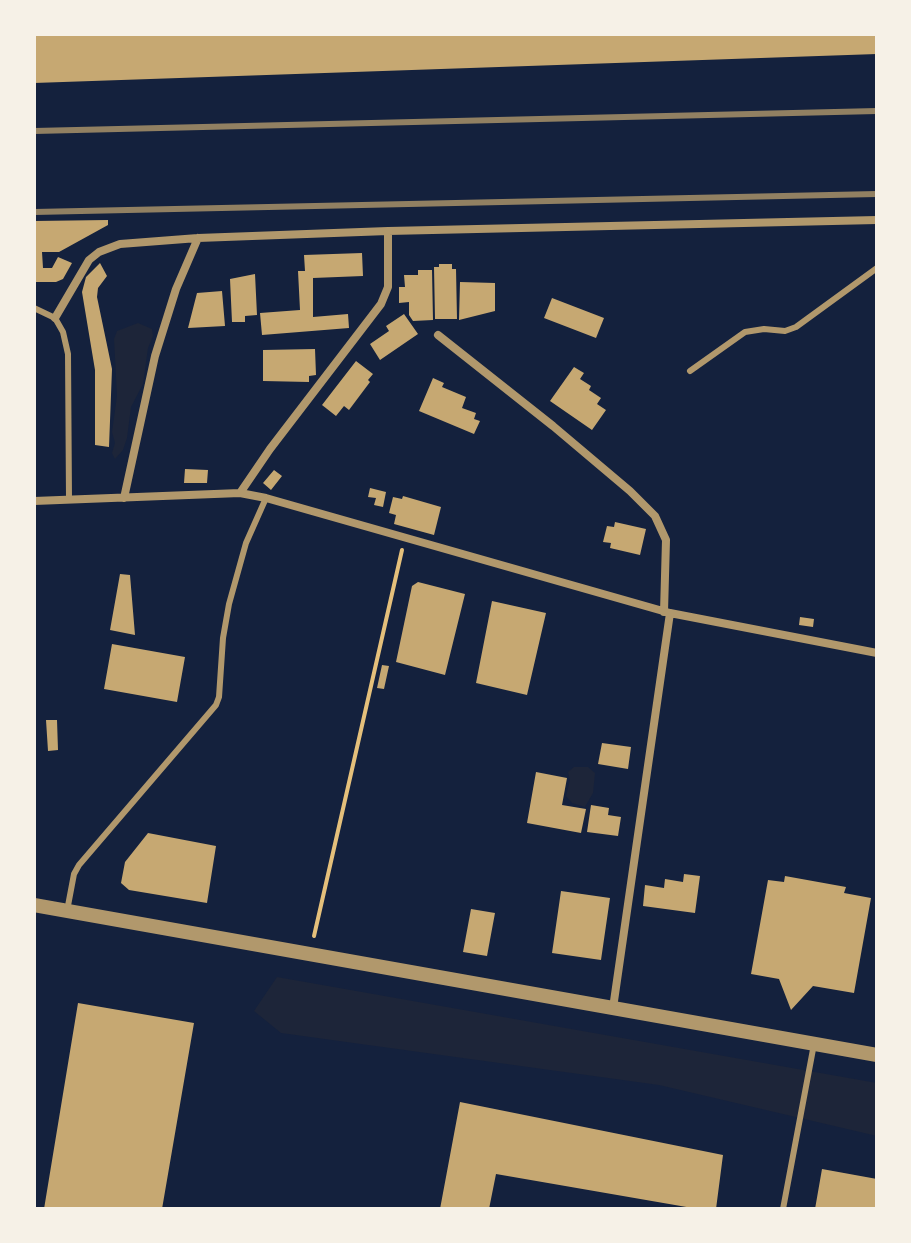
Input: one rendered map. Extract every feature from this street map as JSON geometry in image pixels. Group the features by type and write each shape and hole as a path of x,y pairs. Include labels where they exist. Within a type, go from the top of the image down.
{"street":[{"path":"55,318 89,260 99,252 120,244 388,231 877,220"},
{"path":"240,493 381,304 388,287 388,231"},
{"path":"124,498 155,356 176,289 198,238"},
{"path":"438,335 630,491 655,516 666,540 667,612 613,1009"},
{"path":"34,501 240,493 667,612 877,653"},
{"path":"34,905 877,1055"}],"lane":[{"path":"690,371 745,332 764,329 785,331 796,327 877,268"},
{"path":"34,308 55,318 63,332 68,354 69,499"},
{"path":"67,911 74,874 79,865 216,705 229,604 246,543 266,498"},
{"path":"783,1209 814,1044"}],"path":[{"path":"310,954 405,538"}],"shaded area":[{"path":"138,323 152,329 153,336 148,348 143,384 131,407 127,438 123,450 115,459 112,453 117,396 114,339 117,331"},
{"path":"574,767 588,767 595,773 593,793 585,807 572,803 566,796 570,780 568,772"},
{"path":"277,977 877,1083 877,1136 659,1085 281,1033 254,1011"}],"building":[{"path":"34,34 877,34 877,54 34,83"},
{"path":"108,220 108,225 59,252 42,252 43,268 52,268 58,257 72,263 63,279 34,282 34,221"},
{"path":"362,253 363,276 313,278 313,317 348,314 349,328 262,335 260,313 300,310 298,271 305,271 304,255"},
{"path":"100,263 107,276 98,288 97,297 112,369 109,447 95,445 95,370 82,292 86,277"},
{"path":"439,264 452,264 452,269 456,269 457,319 435,319 434,267 439,267"},
{"path":"418,270 432,270 433,320 413,321 409,315 409,302 399,303 399,287 405,287 404,275 418,275"},
{"path":"255,274 257,315 245,316 245,322 232,322 230,279"},
{"path":"460,282 495,283 495,311 459,320"},
{"path":"222,291 225,326 188,328 197,293"},
{"path":"552,298 604,318 596,338 544,318"},
{"path":"404,314 418,334 380,360 370,344 389,331 386,326"},
{"path":"315,349 316,375 309,376 309,382 263,381 263,350"},
{"path":"356,361 373,374 349,410 344,406 336,416 322,405"},
{"path":"574,367 584,373 580,379 591,386 589,390 601,398 597,404 606,410 592,430 550,401"},
{"path":"433,378 444,383 442,387 466,397 462,408 476,413 474,419 480,421 474,434 419,411"},
{"path":"185,469 208,470 207,483 184,483"},
{"path":"274,470 282,476 271,490 263,483"},
{"path":"370,488 386,492 383,507 374,505 376,498 368,497"},
{"path":"403,496 441,507 434,535 394,524 396,515 389,513 393,497 402,499"},
{"path":"615,522 646,529 640,555 610,548 611,543 603,542 607,526 614,527"},
{"path":"120,574 130,575 135,635 110,630"},
{"path":"418,582 465,594 445,675 396,662 412,586"},
{"path":"492,601 546,613 527,695 476,683"},
{"path":"800,617 814,619 813,627 799,625"},
{"path":"112,644 185,657 177,702 104,689"},
{"path":"382,665 389,666 384,689 377,688"},
{"path":"46,720 57,720 58,750 48,751"},
{"path":"602,743 631,747 628,769 598,764"},
{"path":"536,772 567,778 562,805 586,809 581,833 527,823"},
{"path":"591,805 609,808 608,815 621,817 618,836 587,832"},
{"path":"148,833 216,846 207,903 129,890 121,883 125,862"},
{"path":"684,874 700,876 695,913 643,906 645,885 664,888 665,879 683,882"},
{"path":"785,876 846,887 844,893 871,898 854,993 813,986 791,1010 779,979 751,974 768,880 784,882"},
{"path":"561,891 610,898 601,960 552,953"},
{"path":"471,909 495,913 487,956 463,952"},
{"path":"78,1003 194,1023 162,1209 44,1209"},
{"path":"460,1102 723,1155 716,1209 698,1209 496,1174 489,1209 440,1209"},
{"path":"822,1169 877,1179 877,1209 815,1209"}],"railway":[{"path":"34,131 877,111"},
{"path":"34,212 877,194"}]}
